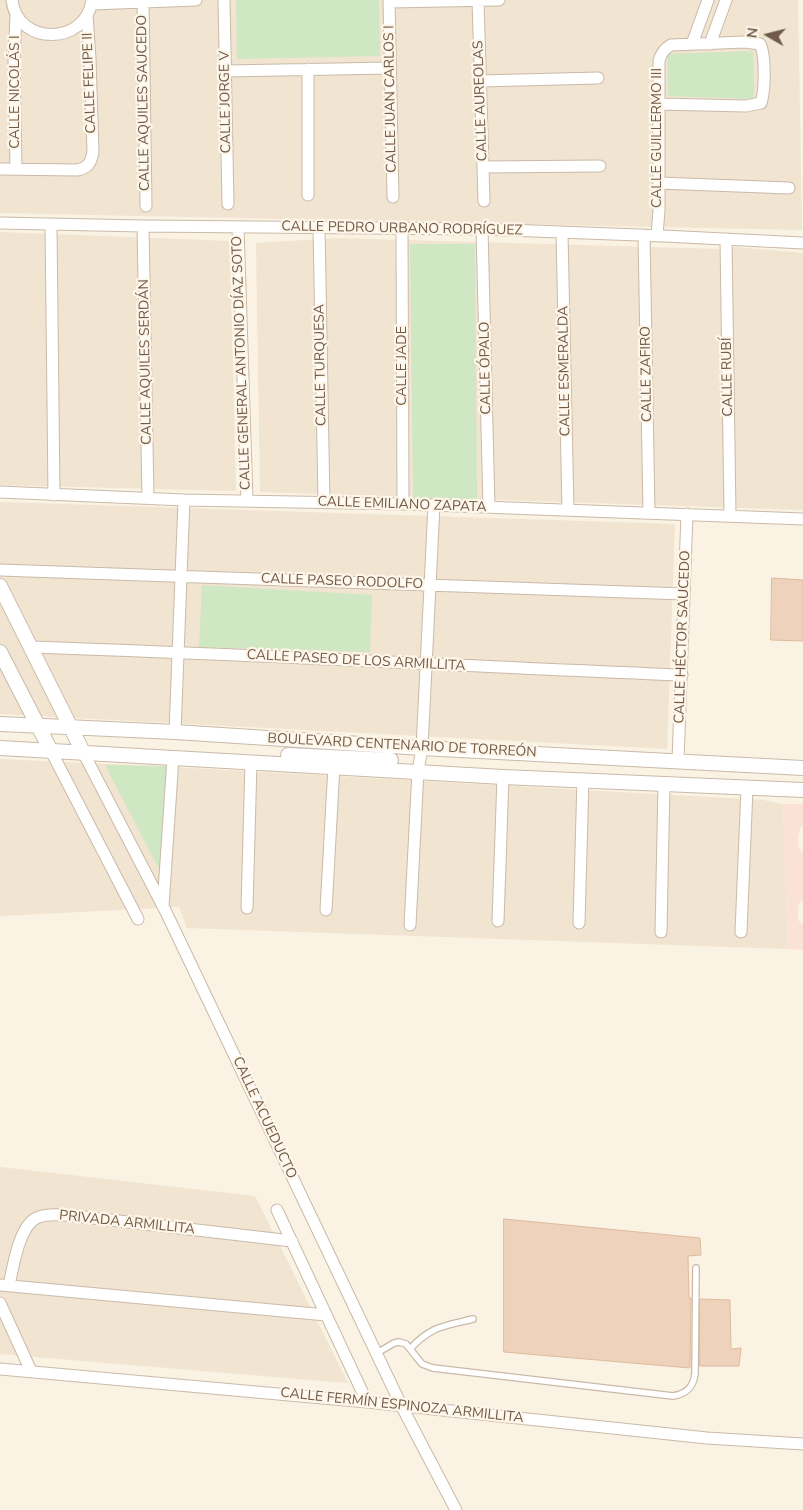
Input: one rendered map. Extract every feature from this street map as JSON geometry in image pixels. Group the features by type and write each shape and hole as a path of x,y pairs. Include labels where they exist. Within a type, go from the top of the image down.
{"street":[{"name":"CALLE NICOLÁS I","path":"12,0 16,15 14,61 16,170"},
{"path":"16,15 34,31 52,35 69,32 79,25 90,6 143,1 196,0"},
{"name":"CALLE JORGE V","path":"224,0 228,204"},
{"name":"CALLE AUREOLAS","path":"478,0 484,201"},
{"path":"389,1 499,0"},
{"path":"659,104 746,106 761,103 763,91 763,52 760,44 745,42 692,44 708,0"},
{"path":"710,44 726,0"},
{"name":"CALLE AQUILES SAUCEDO","path":"143,1 146,206"},
{"name":"CALLE JUAN CARLOS I","path":"389,1 393,197"},
{"name":"CALLE FELIPE II","path":"16,170 83,169 91,161 93,152 90,6"},
{"name":"CALLE GUILLERMO III","path":"657,235 659,61 664,49 671,45 692,44"},
{"path":"226,71 390,68"},
{"path":"308,69 308,195"},
{"path":"481,81 598,78"},
{"path":"483,167 600,166"},
{"path":"0,169 16,170"},
{"path":"659,183 789,188"},
{"name":"CALLE PEDRO URBANO RODRÍGUEZ","path":"0,223 482,229 657,235 803,243"},
{"path":"51,224 54,495"},
{"name":"CALLE AQUILES SERDÁN","path":"143,226 148,498"},
{"name":"CALLE GENERAL ANTONIO DÍAZ SOTO","path":"238,227 246,500"},
{"name":"CALLE TURQUESA","path":"319,227 324,503"},
{"name":"CALLE JADE","path":"402,228 403,504"},
{"name":"CALLE ÓPALO","path":"482,229 489,507"},
{"name":"CALLE ESMERALDA","path":"562,232 568,510"},
{"name":"CALLE ZAFIRO","path":"644,235 650,513"},
{"name":"CALLE RUBÍ","path":"726,240 730,515"},
{"name":"CALLE EMILIANO ZAPATA","path":"0,492 184,500 403,504 803,519"},
{"path":"175,732 184,500"},
{"path":"410,925 427,665 434,505"},
{"name":"CALLE HÉCTOR SAUCEDO","path":"678,760 687,514"},
{"name":"CALLE PASEO RODOLFO","path":"0,570 684,594"},
{"name":"CALLE ACUEDUCTO","path":"0,586 70,727 163,906 402,1407 456,1510"},
{"name":"CALLE PASEO DE LOS ARMILLITA","path":"30,647 682,675"},
{"path":"0,652 138,919"},
{"name":"BOULEVARD CENTENARIO DE TORREÓN","path":"0,724 175,732 420,760 503,777 803,790"},
{"name":"BOULEVARD CENTENARIO DE TORREÓN","path":"0,748 334,766 420,760 678,760 803,768"},
{"path":"247,908 257,763 268,754 420,760"},
{"path":"163,906 173,758"},
{"path":"326,910 334,766"},
{"path":"498,921 503,777"},
{"path":"579,923 583,779"},
{"path":"661,932 664,783"},
{"path":"741,932 747,788"},
{"path":"278,1210 367,1402"},
{"name":"PRIVADA ARMILLITA","path":"292,1241 67,1215 49,1215 32,1221 26,1229 4,1285 326,1315"},
{"path":"0,1303 31,1371"},
{"name":"CALLE FERMÍN ESPINOZA ARMILLITA","path":"0,1369 367,1402 707,1438 803,1444"}],"lane":[{"path":"377,1353 399,1342 406,1344 422,1364 432,1368 673,1396 681,1395 692,1385 695,1374 696,1268"},
{"path":"410,1349 423,1336 434,1329 473,1319"}],"shaded area":[{"path":"0,0 798,0 802,230 0,213"},
{"path":"0,232 230,241 236,491 0,485"},
{"path":"337,238 717,249 736,247 803,253 803,510 260,492 256,243"},
{"path":"0,502 675,524 667,749 0,714"},
{"path":"0,759 763,800 783,804 788,949 187,928 179,907 0,916"},
{"path":"783,804 803,804 803,825 800,828 798,838 799,848 803,853 803,900 799,903 798,920 803,925 803,950 788,949"},
{"path":"0,1167 255,1196 348,1383 0,1354"}],"green space":[{"path":"236,0 379,0 380,56 237,59"},
{"path":"753,51 754,99 668,96 667,54"},
{"path":"410,244 475,244 477,500 413,500"},
{"path":"202,585 372,595 370,652 199,647"},
{"path":"105,765 168,766 162,863 158,867"}],"building":[{"path":"772,578 803,580 803,641 771,640"},
{"path":"504,1219 700,1238 701,1255 688,1256 689,1298 691,1298 690,1368 504,1352"},
{"path":"700,1299 730,1300 731,1349 741,1348 739,1366 700,1366"}]}
